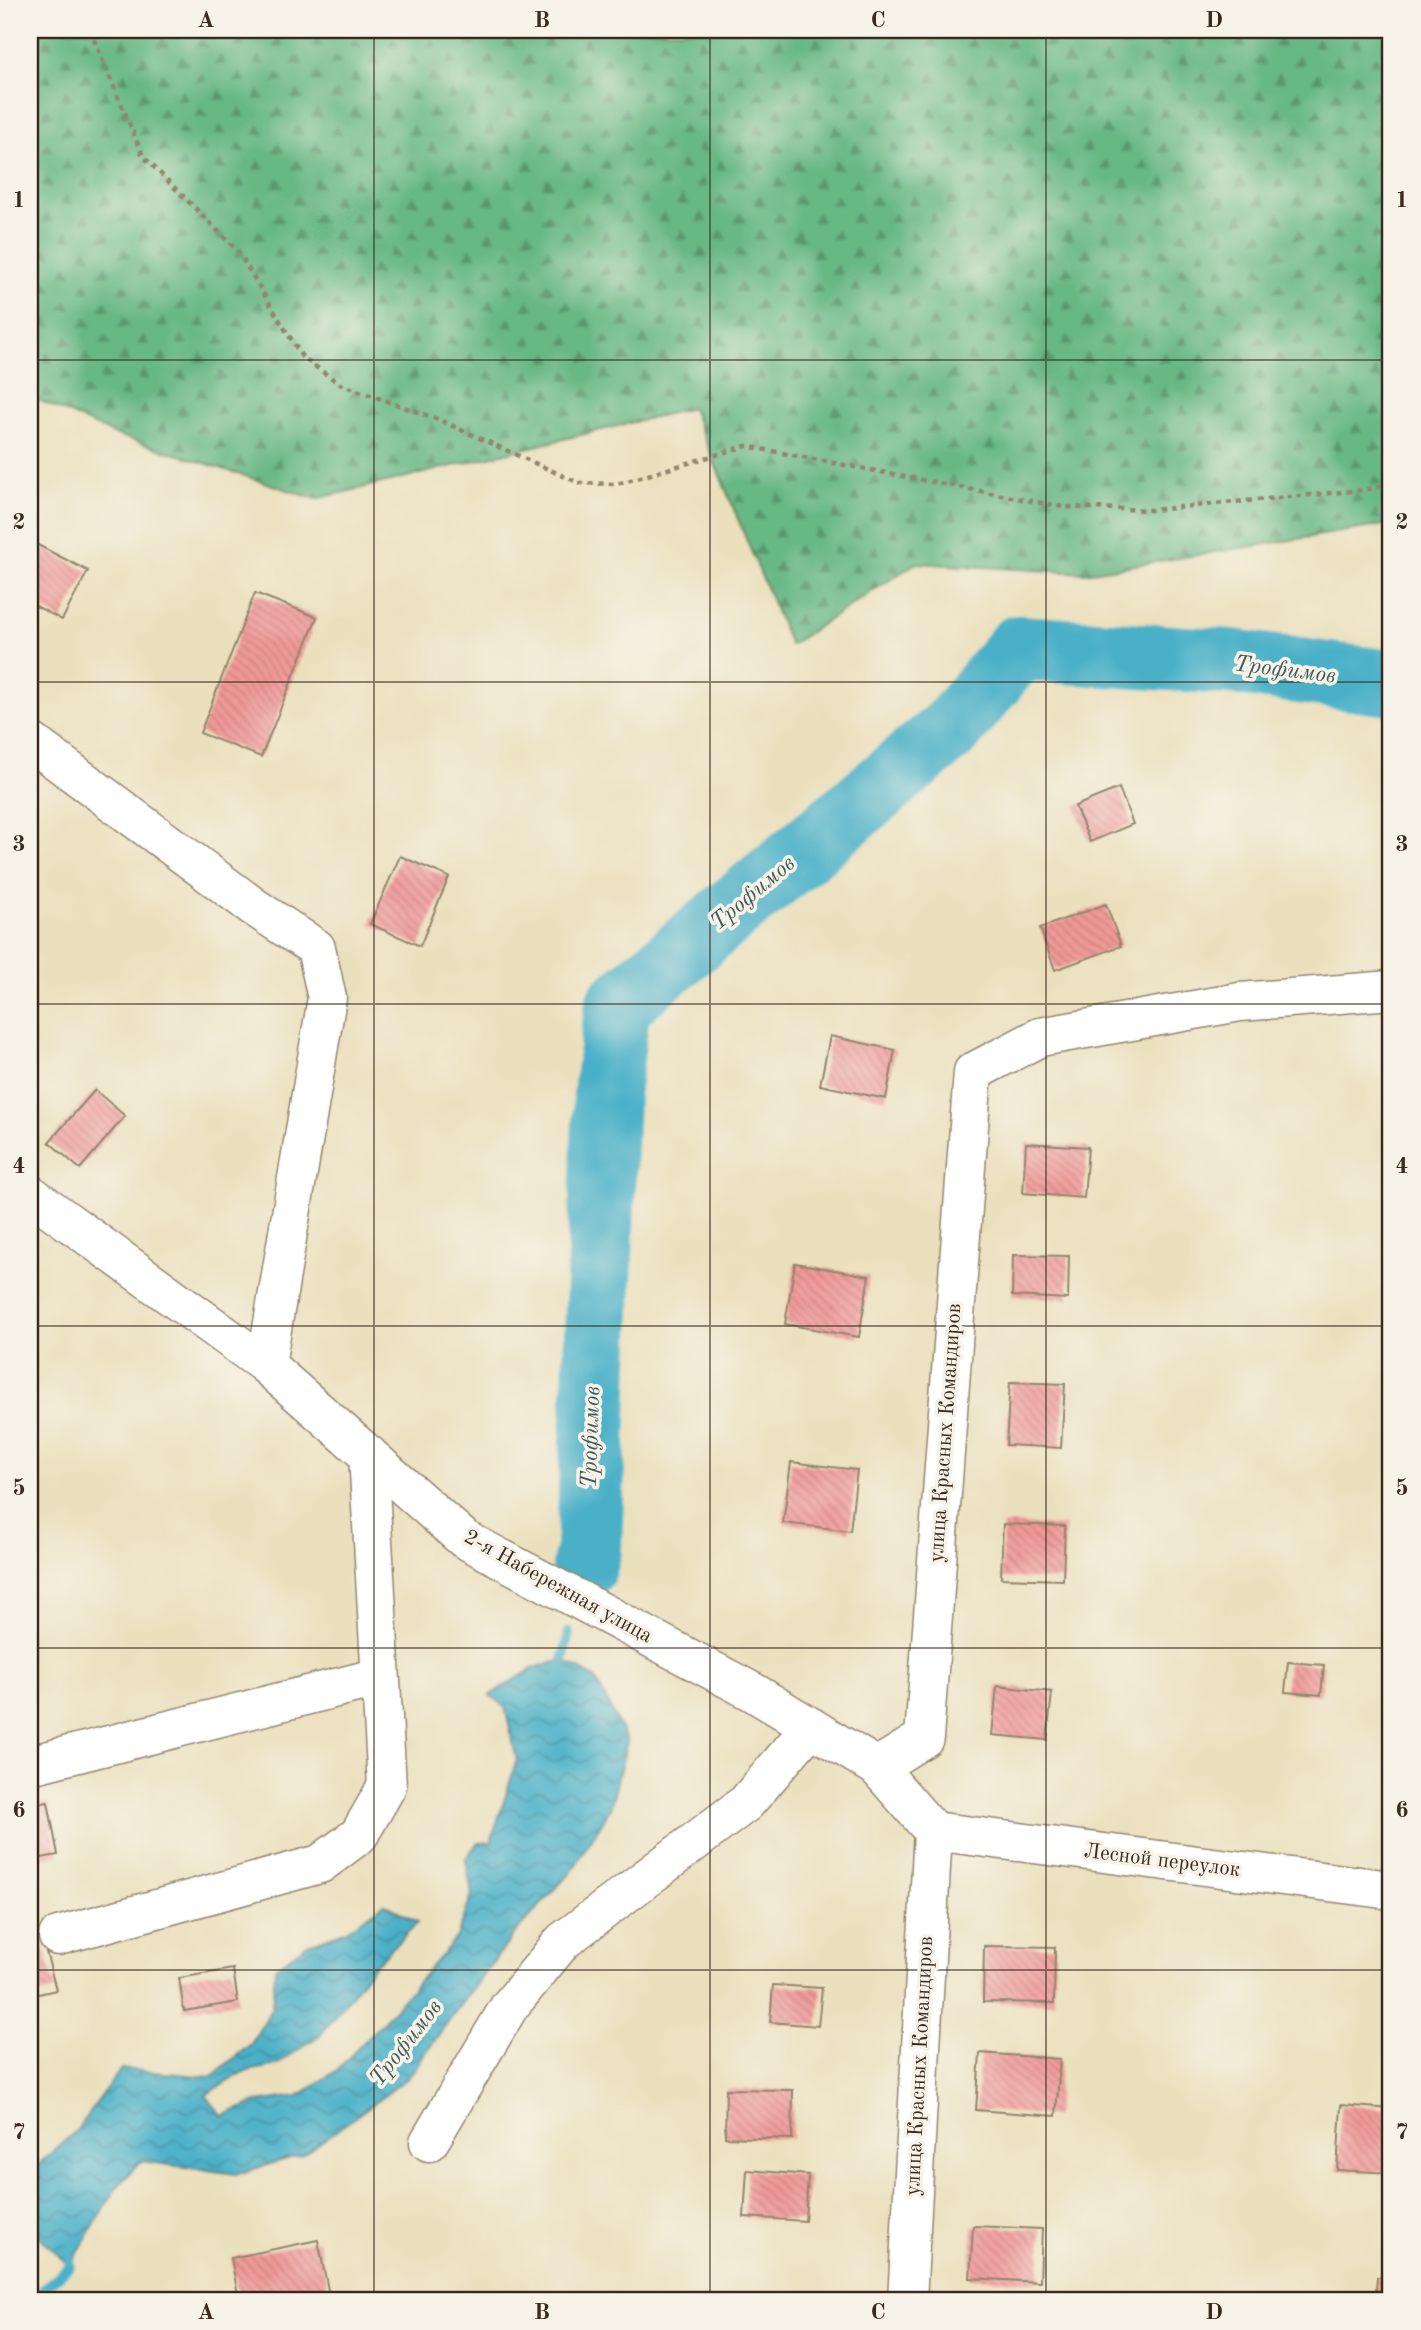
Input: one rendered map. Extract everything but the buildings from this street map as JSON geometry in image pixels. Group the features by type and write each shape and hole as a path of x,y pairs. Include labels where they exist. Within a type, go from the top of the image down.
{"street":[{"path":"30,741 254,907 316,948 327,998 266,1365"},
{"name":"улица Красных Командиров","path":"877,1767 924,1738 973,1072 1040,1037 1240,1002 1391,990"},
{"name":"2-я Набережная улица","path":"30,1194 266,1365 464,1539 753,1692 877,1767 933,1831"},
{"path":"58,1936 320,1864 359,1835 387,1786 368,1454"},
{"path":"30,1765 380,1677"},
{"path":"429,2141 509,2007 563,1941 746,1803 811,1727"},
{"name":"улица Красных Командиров","path":"907,2300 933,1831"},
{"name":"Лесной переулок","path":"933,1831 1391,1890"}],"path":[{"path":"90,30 143,156 237,250 302,357 340,384 438,419 579,483 617,484 746,446 1063,506 1151,510 1363,490 1391,484"}],"green space":[{"path":"30,30 1391,30 1391,524 1085,573 916,563 790,645 692,408 316,499 114,434 30,396"}],"water":[{"path":"563,1660 595,1678 627,1741 610,1809 572,1871 517,1931 408,2078 304,2154 237,2174 140,2161 115,2190 70,2266 30,2227 30,2172 76,2131 121,2069 211,2077 251,2044 272,2008 275,1968 306,1945 345,1931 385,1904 418,1922 371,1969 321,2034 276,2065 243,2072 206,2095 222,2116 257,2102 298,2096 337,2070 457,1937 472,1895 466,1859 477,1843 491,1842 517,1760 505,1707 490,1695 534,1668"}],"waterway":[{"name":"Трофимов","path":"585,1565 589,1549 606,1094 618,1005 952,728 1018,648 1231,662 1391,683"},
{"name":"Трофимов","path":"560,1674 569,1632"},
{"name":"Трофимов","path":"30,2300 70,2266 69,2252"}]}
